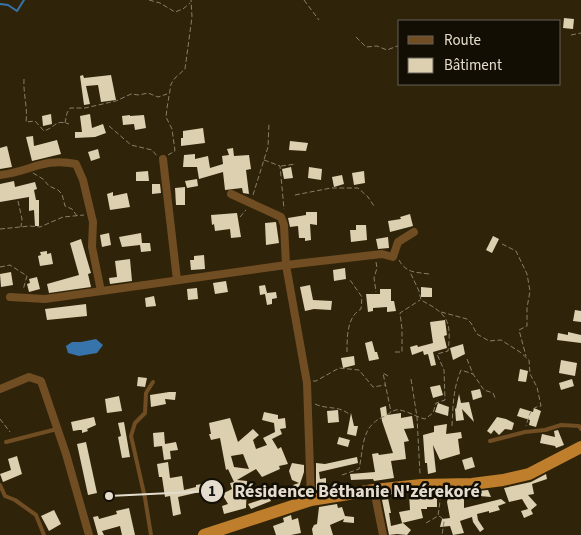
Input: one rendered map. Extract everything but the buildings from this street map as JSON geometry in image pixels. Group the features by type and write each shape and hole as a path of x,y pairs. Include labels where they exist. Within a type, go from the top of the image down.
{"highway":[{"path":"204,535 219,533 311,500 421,485 442,483 472,484 529,474 581,446"}],"street":[{"path":"163,159 178,280"},
{"path":"0,175 12,174 24,168 49,162 64,161 76,164 83,180 92,214 92,247 100,291"},
{"path":"231,194 281,217 284,225 286,265 307,380 311,500"},
{"path":"10,297 45,299 286,265 382,254 393,257 398,242 414,232"},
{"path":"0,389 29,377 41,381 58,429 89,535"},
{"path":"374,490 383,535"}],"lane":[{"path":"151,535 132,436 135,423 145,413 146,393 152,382"},
{"path":"490,441 562,425 579,426 581,429"},
{"path":"6,442 58,429"},
{"path":"0,485 5,496 15,500 36,515 44,535"}],"path":[{"path":"149,0 175,12 191,3"},
{"path":"109,126 131,145 152,150 158,158 163,159 175,151 172,129 166,117 168,94 175,78 185,69 192,17 191,0"},
{"path":"304,0 319,20"},
{"path":"571,35 581,33"},
{"path":"356,37 366,47 377,46 387,50 398,46"},
{"path":"24,79 24,97 27,110 26,122 35,121 44,131 51,129 56,123 61,121 68,124"},
{"path":"65,123 70,108 85,108 116,101 131,94 148,93 158,97 168,94"},
{"path":"240,217 251,203 268,147 268,124"},
{"path":"264,160 280,166 296,164"},
{"path":"280,166 285,208 281,217"},
{"path":"24,168 30,170 49,186 58,190 62,194 65,206 72,209 77,216"},
{"path":"295,195 331,188 358,188 374,206"},
{"path":"18,201 22,220 21,227"},
{"path":"0,229 40,227 63,217 92,214"},
{"path":"502,244 516,252 527,274 530,291 526,308 527,326 519,330 526,357 529,360 530,374 540,396 541,406 534,406 532,409 525,432"},
{"path":"374,255 377,268 374,278 376,292"},
{"path":"393,257 398,259 403,267 410,272 421,300 441,312 467,319 477,334 490,342 501,340 526,357"},
{"path":"0,267 10,266 27,276 23,298"},
{"path":"410,272 430,274"},
{"path":"348,352 347,331 355,312 361,308 362,303 362,297 350,280"},
{"path":"395,352 402,352 400,313 421,300"},
{"path":"342,475 358,469 362,443 366,433 382,416 396,409 425,419 433,413 436,403 445,400 444,370 437,354 448,351 449,323 441,312"},
{"path":"467,359 473,374 484,390 492,393 496,400"},
{"path":"307,380 316,381 339,368 359,370 373,387 385,385"},
{"path":"452,426 452,403 461,370 473,374"},
{"path":"388,376 383,374 391,412"},
{"path":"412,379 417,417 421,485"},
{"path":"308,400 322,407 341,408 349,414"},
{"path":"0,419 10,432"},
{"path":"438,516 442,483"},
{"path":"426,523 438,516"},
{"path":"438,516 444,522 442,535"}],"water":[{"path":"96,339 103,345 97,353 79,356 68,353 66,346 72,342"}],"waterway":[{"path":"0,4 8,5 17,11 24,0"}],"place":[{"name":"Résidence Béthanie N'zérekoré","path":"109,496"}]}
